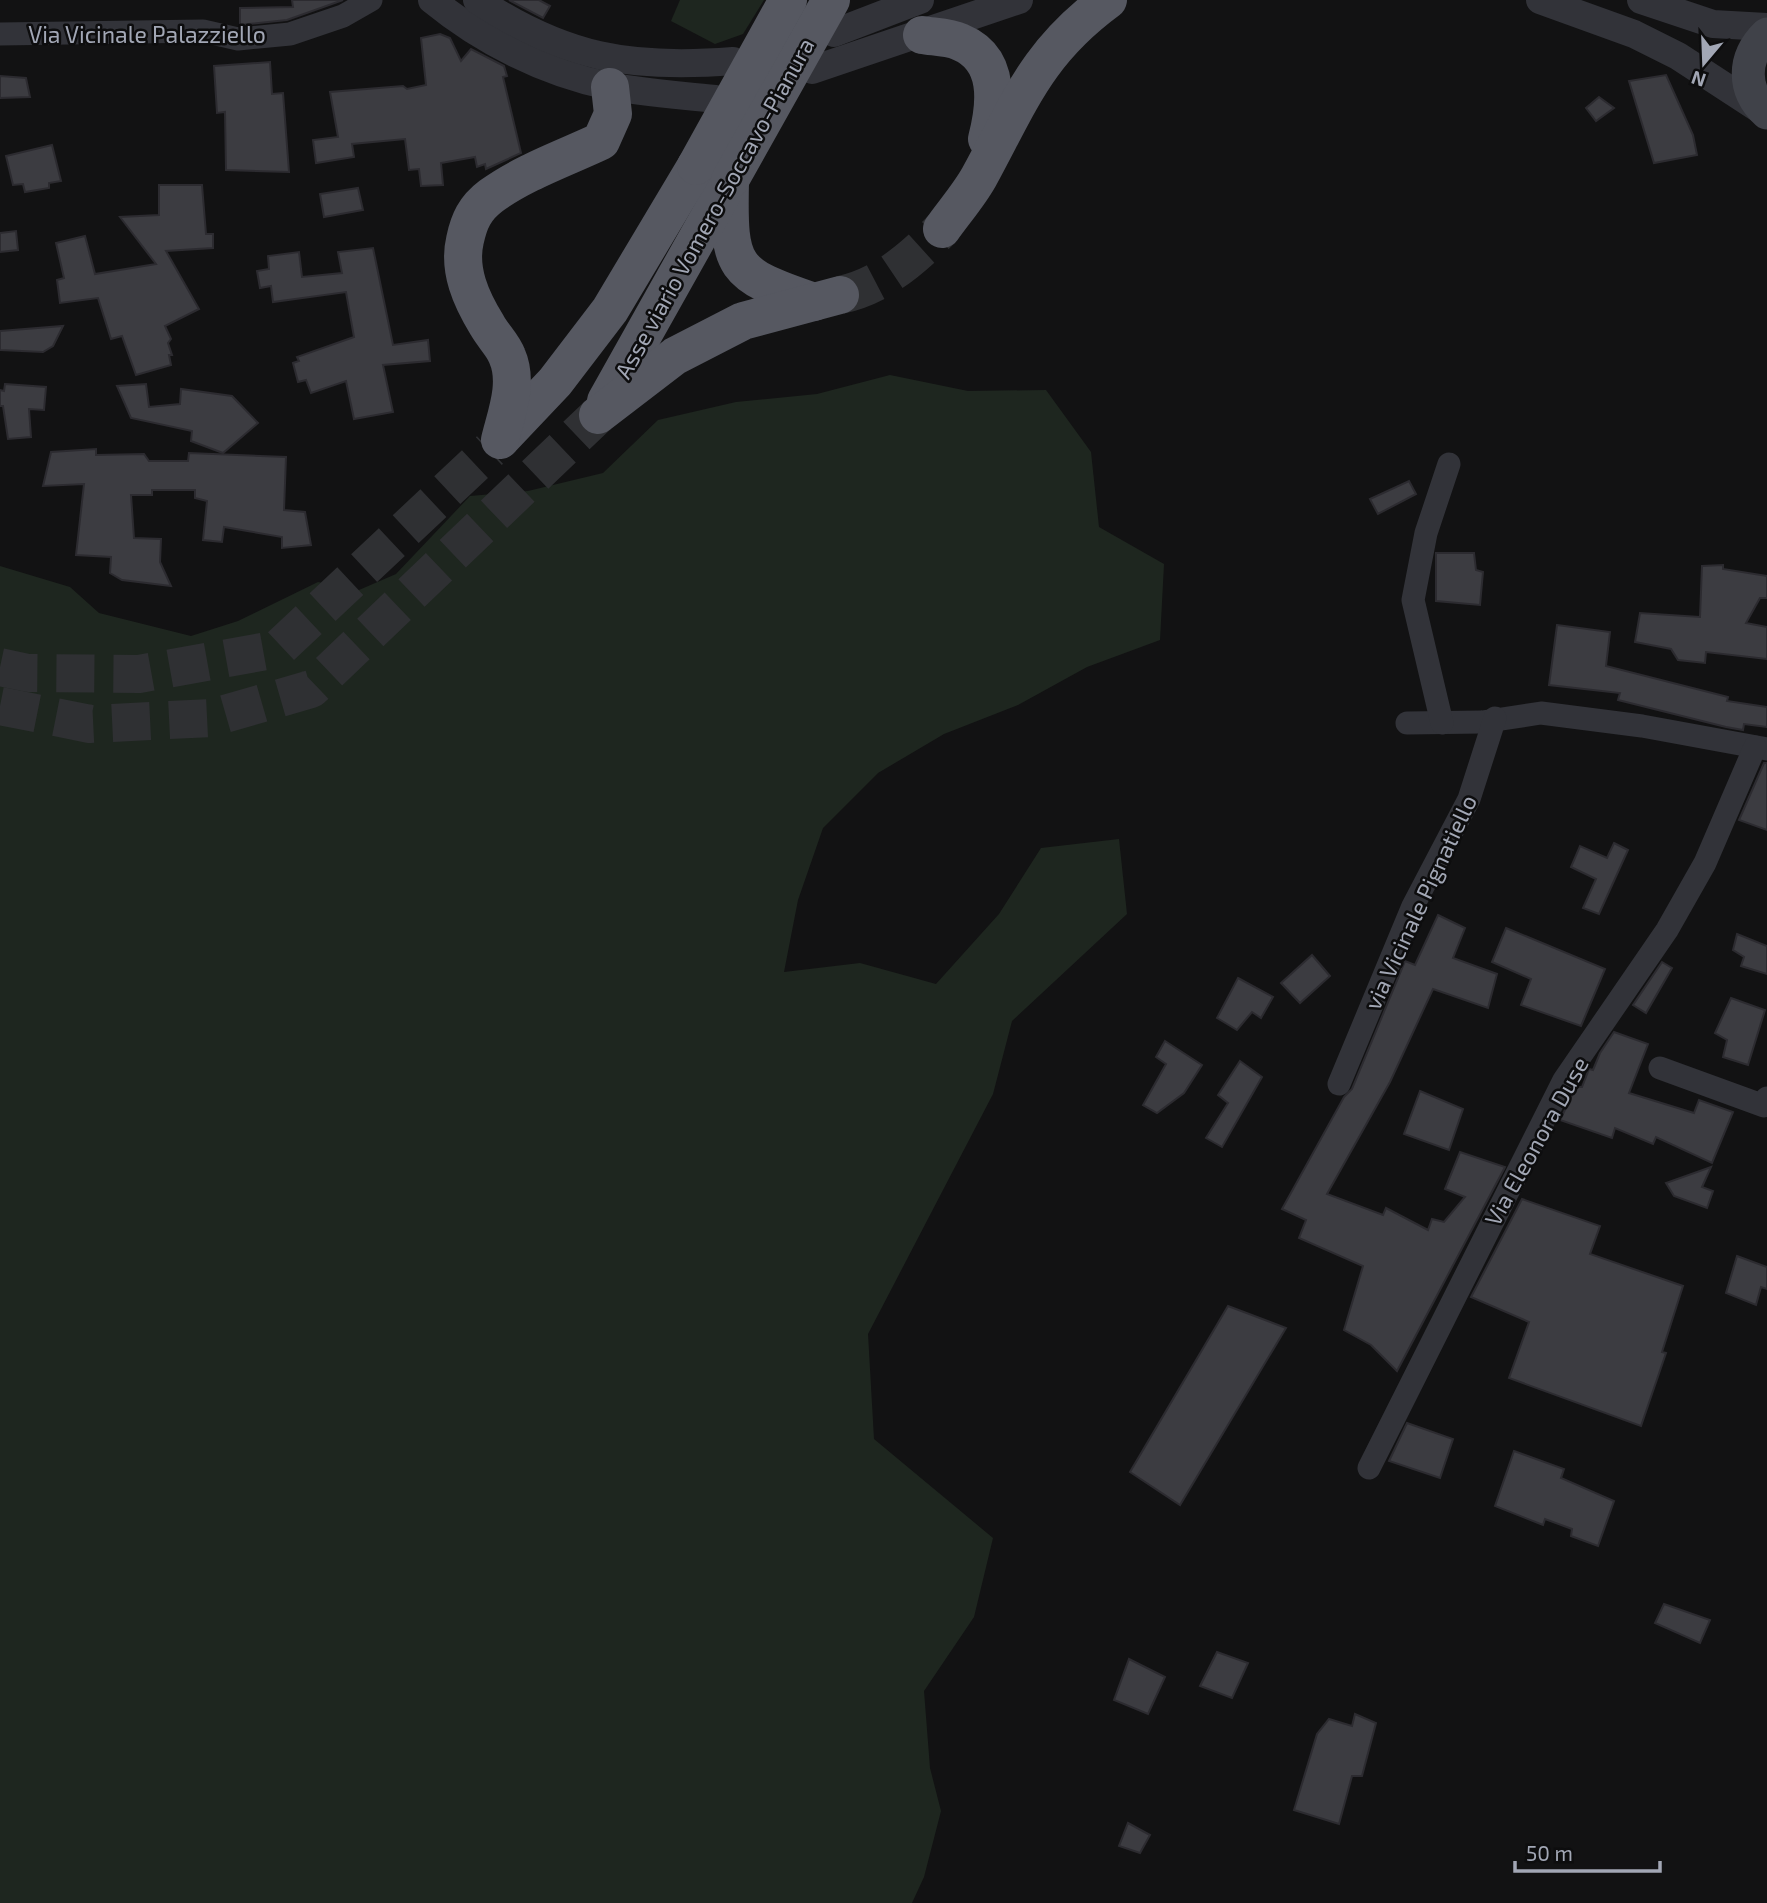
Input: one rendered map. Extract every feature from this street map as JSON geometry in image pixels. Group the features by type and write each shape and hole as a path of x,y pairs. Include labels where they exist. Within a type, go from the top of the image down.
{"highway":[{"name":"Asse viario Vomero-Soccavo-Pianura","path":"713,173 731,244 745,273 771,287 827,298 743,321 675,356 598,415 713,173 788,0"},
{"path":"942,229 978,179 1039,66 1054,48 1108,0"},
{"name":"Asse viario Vomero-Soccavo-Pianura","path":"610,87 613,114 601,141 520,178 489,197 469,218 460,259 468,288 486,324 508,357 512,379 510,399 495,445 555,382 832,17"},
{"path":"920,17 974,50 985,62 992,78 994,111 978,179"}],"main road":[{"path":"1767,34 1755,46 1747,75 1750,90 1767,114"}],"street":[{"name":"Via Vicinale Palazziello","path":"0,34 203,31 238,39 290,34 343,16 371,0"},
{"path":"432,0 498,45 544,66 610,87 715,99"},
{"path":"477,0 544,38 627,63 678,65 733,61"},
{"path":"832,17 920,17 1019,0"},
{"path":"1541,0 1613,27 1678,56 1767,114"},
{"path":"1641,0 1713,24 1767,27"},
{"path":"812,70 920,17"},
{"path":"1442,723 1413,600 1426,533 1449,464"},
{"path":"1407,723 1482,722 1541,713 1642,726 1761,748"},
{"name":"via Vicinale Pignatiello","path":"1339,1084 1413,906 1469,799 1495,718"},
{"name":"Via Eleonora Duse","path":"1369,1468 1564,1080 1667,930 1705,863 1761,748"},
{"path":"1660,1068 1764,1106 1767,1098"}],"shaded area":[{"path":"680,0 764,0 743,34 715,44 671,21"},
{"path":"890,375 968,391 1046,390 1091,452 1099,527 1164,564 1160,640 1087,667 1018,705 944,734 878,773 823,828 798,900 784,972 860,963 936,984 999,914 1041,848 1119,839 1127,914 1012,1021 993,1094 868,1334 874,1439 993,1538 974,1617 924,1691 930,1768 941,1811 924,1877 912,1903 0,1903 0,566 70,587 99,613 191,636 238,621 318,582 359,590 396,574 470,496 528,491 603,473 658,420 736,402 817,394"}],"building":[{"path":"292,0 343,0 287,20 240,25 240,8 293,7"},
{"path":"509,0 539,0 550,6 543,18"},
{"path":"440,34 450,38 461,61 471,49 504,66 507,76 503,77 521,153 486,169 485,164 477,167 475,157 441,163 443,185 421,186 419,169 409,170 405,139 352,144 354,157 316,163 313,140 338,137 330,92 403,86 407,89 426,85 421,38"},
{"path":"270,62 272,94 283,93 289,172 226,170 225,112 217,113 214,66"},
{"path":"1666,75 1693,135 1697,155 1654,163 1629,81"},
{"path":"0,76 26,78 30,97 0,98"},
{"path":"1599,97 1614,108 1596,121 1586,108"},
{"path":"52,145 61,181 49,183 49,188 25,192 23,184 13,185 6,156"},
{"path":"159,185 202,185 206,234 213,234 213,248 166,251 199,309 165,326 171,339 168,343 172,355 169,355 171,365 136,375 122,336 111,339 98,298 60,303 57,280 64,278 56,243 85,236 95,274 156,264 120,217 159,215"},
{"path":"358,188 363,210 324,217 320,194"},
{"path":"16,231 18,250 0,252 0,233"},
{"path":"373,248 393,345 428,340 430,361 383,365 393,412 354,419 346,381 311,393 306,380 298,382 293,363 299,361 297,357 354,337 346,292 273,302 271,286 260,288 257,271 269,269 268,256 299,252 302,277 342,273 338,252"},
{"path":"63,326 53,346 43,352 0,350 0,331"},
{"path":"5,384 46,387 44,410 29,409 31,437 8,439 3,406 0,406 0,390 4,391"},
{"path":"146,384 149,407 180,404 181,389 232,396 258,423 223,453 191,441 192,431 131,418 117,386"},
{"path":"96,449 96,455 144,454 149,461 188,461 189,453 286,457 284,510 305,512 311,545 282,548 282,537 224,527 222,542 203,540 207,501 195,498 195,490 152,490 152,495 131,495 134,538 161,539 160,562 171,586 122,580 110,573 111,557 76,555 84,484 43,486 51,452"},
{"path":"1409,481 1416,494 1378,514 1370,499"},
{"path":"1436,553 1474,553 1476,570 1483,572 1480,605 1436,601"},
{"path":"1723,565 1723,569 1767,576 1767,598 1760,598 1746,623 1767,627 1767,659 1706,652 1705,663 1678,660 1671,649 1635,642 1640,613 1700,617 1702,566"},
{"path":"1557,625 1610,632 1606,666 1728,697 1727,701 1767,707 1767,727 1744,724 1743,730 1726,727 1618,700 1620,693 1549,685"},
{"path":"1764,763 1767,763 1767,830 1739,820"},
{"path":"1614,843 1628,850 1599,914 1583,908 1596,879 1571,867 1580,846 1607,858"},
{"path":"1438,915 1465,928 1453,958 1497,974 1488,1008 1433,989 1390,1082 1327,1194 1383,1215 1386,1208 1428,1230 1432,1219 1444,1222 1465,1197 1445,1189 1460,1152 1505,1167 1397,1371 1371,1345 1344,1330 1363,1266 1299,1238 1306,1220 1282,1209 1344,1097 1352,1089 1405,961 1415,965"},
{"path":"1506,928 1605,969 1581,1026 1521,1005 1531,979 1492,962"},
{"path":"1737,934 1767,946 1767,974 1741,966 1744,957 1733,950"},
{"path":"1312,955 1330,976 1300,1003 1281,983"},
{"path":"1662,962 1672,968 1646,1013 1633,1005"},
{"path":"1238,978 1273,997 1261,1018 1252,1012 1237,1030 1217,1018"},
{"path":"1731,998 1765,1010 1748,1065 1723,1057 1727,1040 1715,1033"},
{"path":"1614,1032 1648,1044 1629,1093 1694,1113 1699,1100 1733,1112 1712,1163 1656,1137 1653,1144 1615,1128 1612,1138 1560,1120 1576,1087 1582,1087 1589,1069 1593,1070"},
{"path":"1165,1041 1202,1065 1184,1093 1157,1113 1143,1105 1166,1064 1156,1057"},
{"path":"1240,1061 1262,1077 1222,1147 1206,1138 1228,1103 1218,1095"},
{"path":"1420,1091 1463,1109 1449,1150 1404,1134"},
{"path":"1711,1167 1702,1187 1713,1191 1707,1208 1674,1196 1666,1183"},
{"path":"1522,1199 1600,1226 1590,1254 1683,1286 1662,1352 1666,1353 1641,1426 1509,1378 1529,1322 1471,1297"},
{"path":"1737,1256 1767,1267 1767,1289 1761,1287 1756,1305 1726,1293"},
{"path":"1228,1306 1286,1328 1180,1505 1130,1472"},
{"path":"1407,1423 1453,1439 1440,1478 1389,1461"},
{"path":"1514,1451 1564,1469 1561,1478 1614,1501 1598,1546 1571,1536 1572,1529 1545,1519 1543,1525 1495,1506"},
{"path":"1664,1604 1710,1620 1700,1643 1655,1623"},
{"path":"1217,1652 1248,1663 1232,1698 1200,1686"},
{"path":"1129,1659 1165,1677 1148,1714 1114,1700"},
{"path":"1355,1714 1376,1723 1362,1776 1352,1776 1339,1824 1294,1810 1317,1734 1329,1719 1352,1726"},
{"path":"1128,1823 1150,1835 1140,1853 1119,1846"}],"tunnel":[{"path":"840,295 869,285 896,270 942,229"},
{"path":"0,706 90,724 211,718 311,689 598,415"},
{"path":"0,667 28,673 139,674 278,649 490,450"}]}
